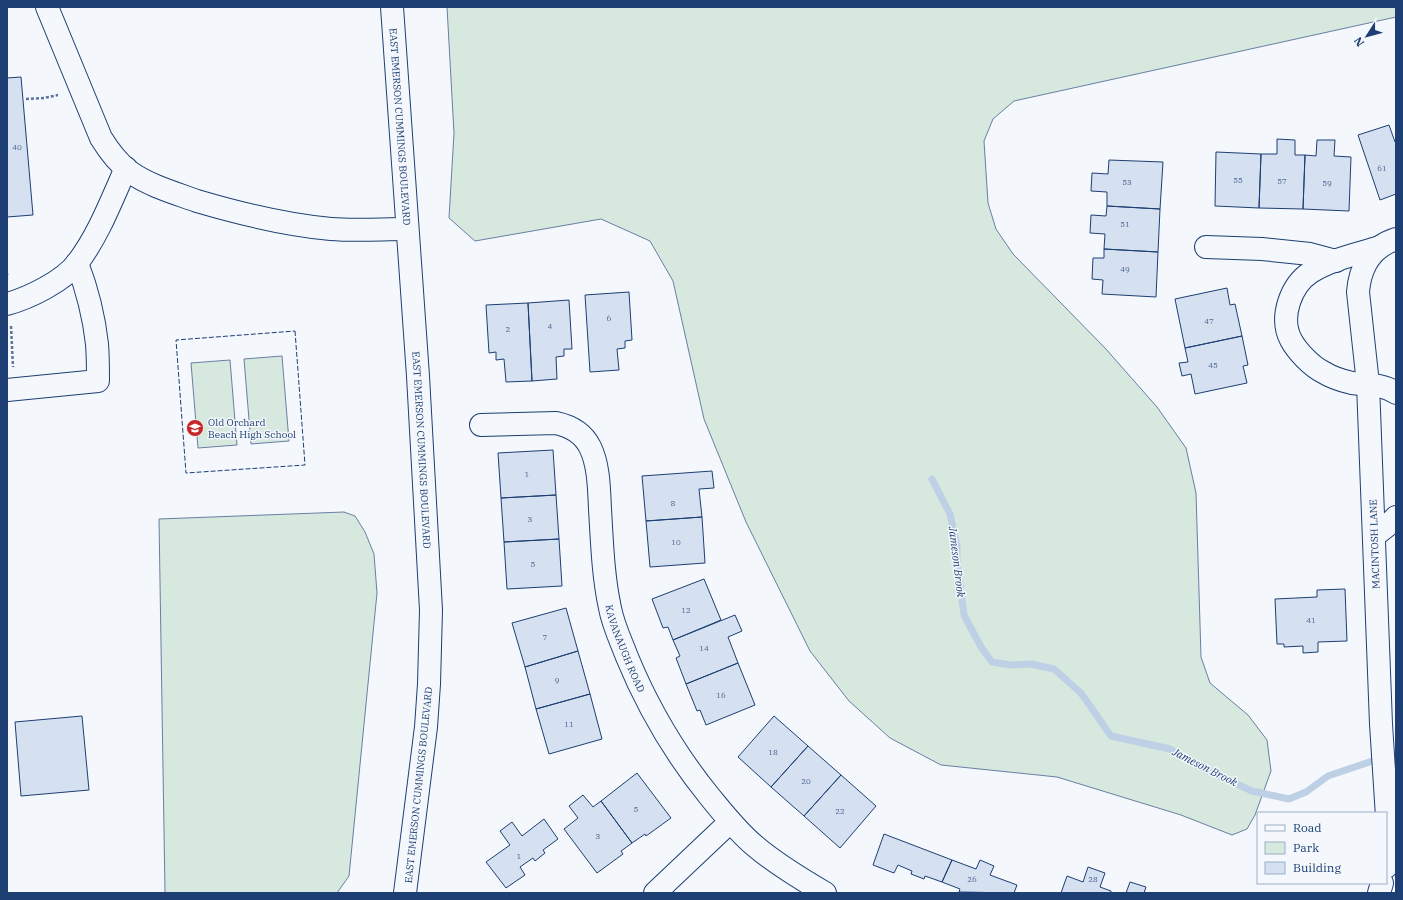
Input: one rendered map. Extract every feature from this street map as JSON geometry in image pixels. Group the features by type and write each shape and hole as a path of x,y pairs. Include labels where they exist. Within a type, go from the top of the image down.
{"street":[{"path":"48,7 101,138 114,157 126,168 142,179 176,194 220,208 309,227 333,229 407,229"},
{"name":"EAST EMERSON CUMMINGS BOULEVARD","path":"392,7 418,384 431,610 426,727 405,893"},
{"path":"8,303 38,291 60,278 77,263 91,242 126,168"},
{"path":"1388,243 1323,265 1311,272 1295,289 1286,318 1291,339 1300,352 1322,372 1350,383 1368,384 1387,388 1396,393"},
{"name":"MACINTOSH LANE","path":"1387,863 1388,832 1381,724 1368,384 1359,304 1359,280 1365,263 1373,253 1388,243"},
{"path":"1206,247 1262,249 1310,254 1336,261"},
{"path":"11,390 98,381 97,345 93,320 87,294 77,263"},
{"name":"KAVANAUGH ROAD","path":"481,425 556,423 567,426 576,431 590,446 595,461 598,479 605,581 610,611 637,682 671,745 730,822 754,846 804,881 825,893"},
{"path":"1374,536 1396,517"},
{"path":"655,893 730,822"}],"path":[{"path":"26,99 44,98 64,94"},
{"path":"7,274 11,390"}],"green space":[{"path":"447,7 1396,7 1396,17 1014,101 993,119 984,141 988,203 996,229 1013,254 1105,348 1157,407 1186,448 1196,493 1201,657 1210,683 1248,715 1267,740 1271,771 1255,815 1247,829 1232,835 1181,815 1057,777 941,765 890,738 849,701 810,651 746,522 704,419 673,281 650,241 601,219 475,241 449,218 454,133"},
{"path":"282,356 289,441 251,444 244,359"},
{"path":"230,360 237,445 198,448 191,363"},
{"path":"344,512 355,516 365,532 374,554 377,593 349,876 337,893 165,893 159,519"}],"building":[{"path":"21,77 33,215 7,217 7,78"},
{"path":"1389,125 1396,142 1396,194 1380,200 1358,135"},
{"path":"1277,139 1295,140 1295,155 1305,155 1303,209 1259,208 1261,154 1277,154"},
{"path":"1317,140 1335,140 1334,156 1351,157 1349,211 1303,209 1305,155 1316,156"},
{"path":"1216,152 1261,154 1259,208 1215,206"},
{"path":"1109,160 1163,162 1160,209 1107,206 1107,192 1091,191 1092,173 1108,174"},
{"path":"1107,206 1160,209 1158,252 1104,249 1105,234 1090,233 1091,215 1106,216"},
{"path":"1104,249 1158,252 1156,297 1102,294 1103,280 1092,279 1093,258 1104,258"},
{"path":"1227,288 1230,305 1235,304 1242,336 1185,348 1175,299"},
{"path":"629,292 632,340 625,341 625,348 617,349 619,370 590,372 585,295"},
{"path":"569,300 572,349 564,349 564,356 556,357 557,379 532,381 528,303"},
{"path":"528,303 532,381 506,382 504,359 496,360 496,352 489,353 486,305"},
{"path":"1242,336 1248,365 1243,366 1247,383 1195,394 1191,374 1182,376 1179,363 1188,362 1185,348"},
{"path":"553,450 556,495 501,498 498,453"},
{"path":"712,471 714,488 699,489 702,517 646,521 642,476"},
{"path":"556,495 559,539 504,542 501,498"},
{"path":"702,517 705,563 650,567 646,521"},
{"path":"559,539 562,586 507,589 504,542"},
{"path":"704,579 721,620 673,640 668,627 663,628 652,599"},
{"path":"1345,589 1347,641 1318,642 1318,652 1303,653 1303,646 1284,647 1284,644 1277,644 1275,599 1317,597 1317,590"},
{"path":"566,608 578,651 525,667 512,623"},
{"path":"735,615 742,631 728,637 738,663 686,684 676,658 680,656 673,640"},
{"path":"578,651 590,694 536,709 525,667"},
{"path":"738,663 755,705 706,725 700,710 697,711 686,684"},
{"path":"590,694 602,739 549,754 536,709"},
{"path":"82,716 89,790 21,796 15,722"},
{"path":"774,716 808,746 771,787 738,757"},
{"path":"808,746 841,775 804,816 771,787"},
{"path":"637,773 671,818 646,836 645,834 632,843 601,801"},
{"path":"841,775 876,806 840,848 804,816"},
{"path":"583,795 593,807 601,801 632,843 621,851 623,854 597,873 564,829 578,818 569,806"},
{"path":"544,819 558,839 543,850 545,853 535,861 533,858 520,867 525,875 506,888 486,862 510,845 500,831 512,822 522,836"},
{"path":"884,834 952,860 942,882 925,876 924,879 911,874 912,871 898,865 894,873 873,865"},
{"path":"952,860 976,869 980,860 994,866 990,875 1017,885 1014,893 959,892 960,889 942,882"},
{"path":"1088,867 1105,873 1100,887 1111,891 1111,893 1061,893 1067,876 1083,882"},
{"path":"1130,882 1146,887 1144,893 1126,893"}],"waterway":[{"name":"Jameson Brook","path":"932,479 950,514 957,546 957,561 964,615 981,647 992,662 1011,665 1031,664 1054,669 1081,693 1111,736 1170,749 1206,770 1252,791 1289,799 1306,792 1328,776 1396,753"}],"fence":[{"path":"295,331 305,465 186,473 176,340 295,331"}],"place":[{"name":"Old Orchard Beach High School","path":"195,428"}]}
